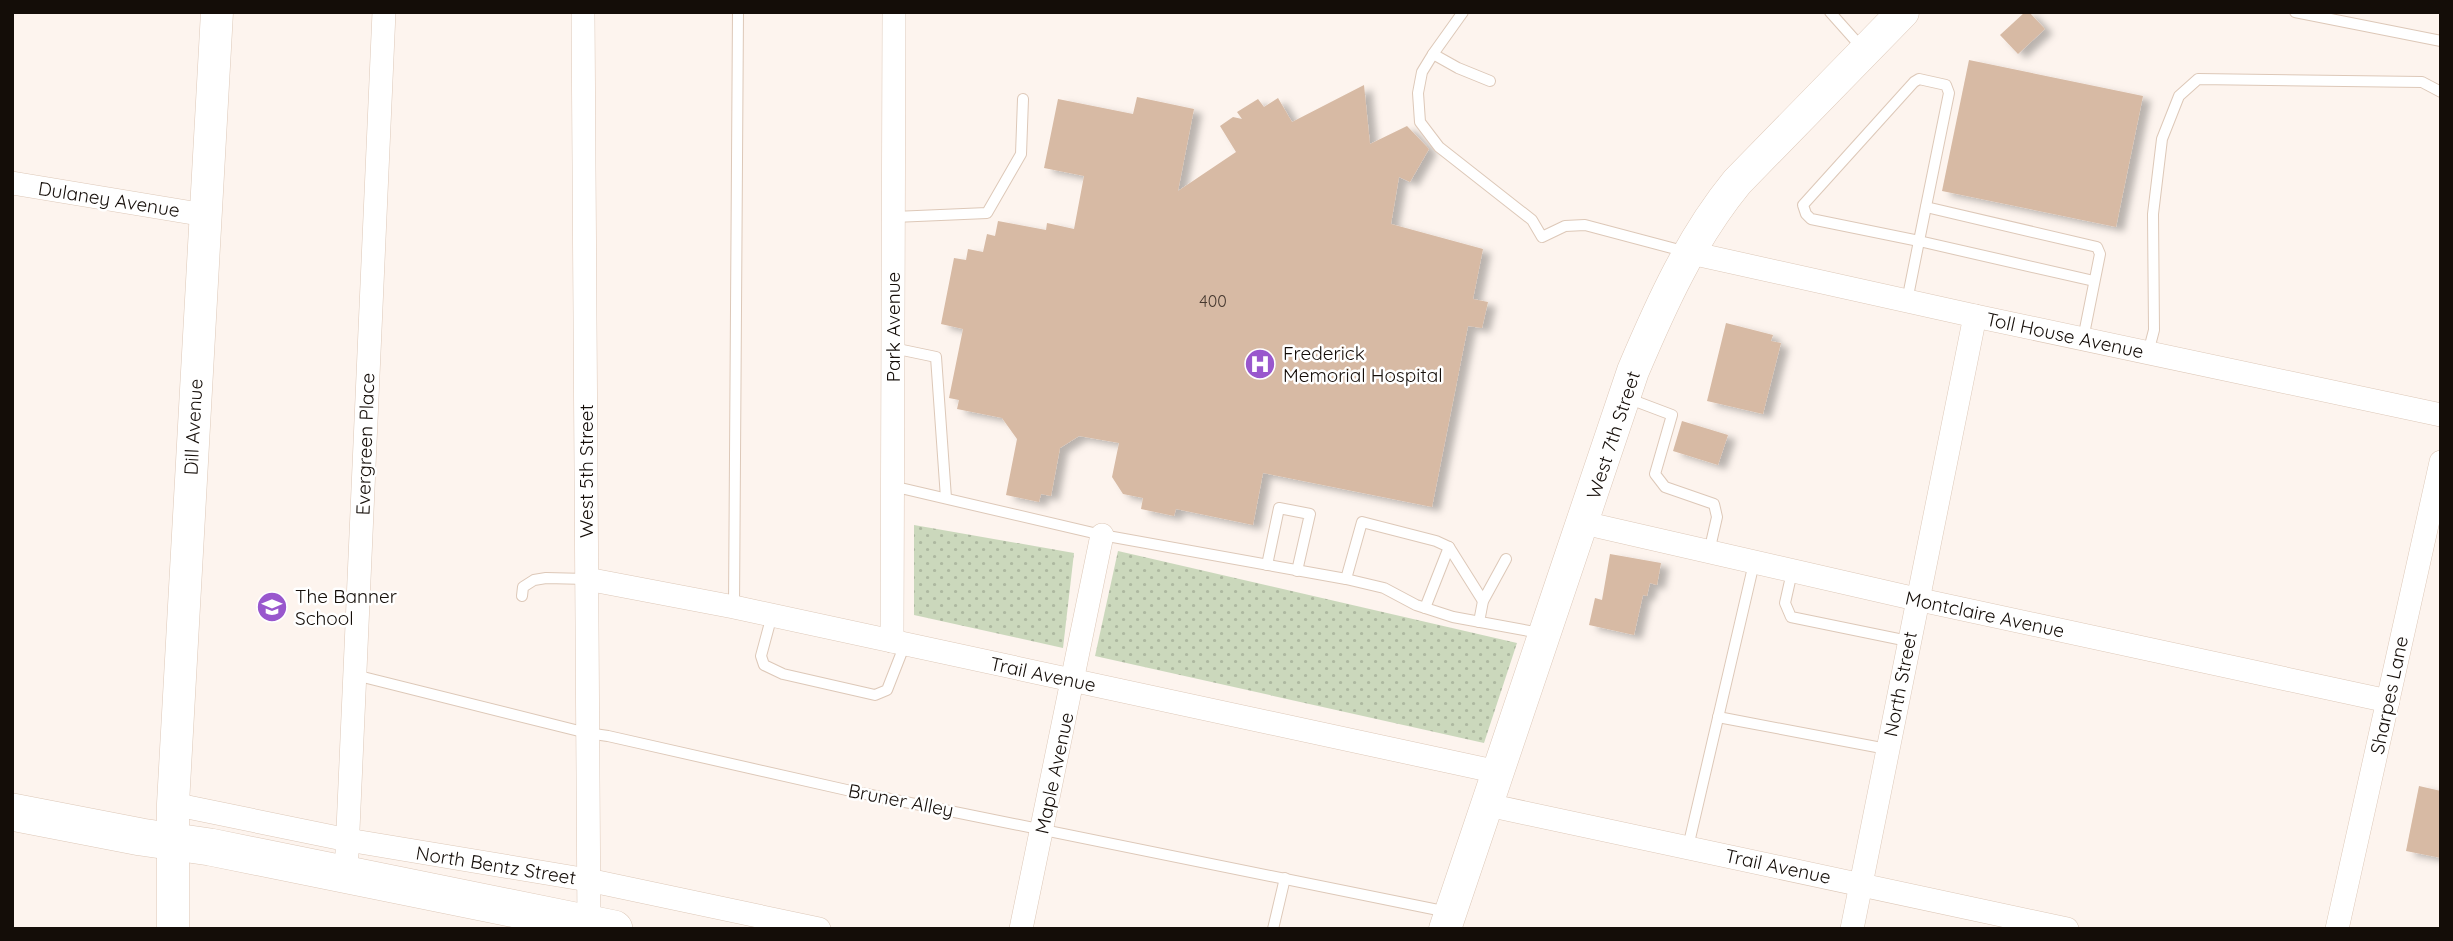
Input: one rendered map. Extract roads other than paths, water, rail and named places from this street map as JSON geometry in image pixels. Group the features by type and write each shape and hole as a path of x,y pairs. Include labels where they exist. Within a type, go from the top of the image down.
{"main road":[{"name":"Dill Avenue","path":"173,929 173,804 217,12"},
{"name":"West 7th Street","path":"1448,920 1625,397 1659,310 1717,207 1737,182 1903,12"},
{"name":"North Bentz Street","path":"12,812 210,847 347,857 597,927"}],"street":[{"name":"Evergreen Place","path":"347,857 384,12"},
{"name":"West 5th Street","path":"583,12 588,880 597,927"},
{"name":"Park Avenue","path":"894,12 892,486 899,643"},
{"name":"Dulaney Avenue","path":"12,183 205,215"},
{"name":"Toll House Avenue","path":"1690,253 2441,415"},
{"name":"North Street","path":"1852,929 1975,316"},
{"name":"Sharpes Lane","path":"2337,929 2388,701 2434,525 2441,462"},
{"name":"Montclaire Avenue","path":"1584,523 1916,600 2388,701"},
{"name":"Maple Avenue","path":"1021,929 1102,535"},
{"name":"Trail Avenue","path":"587,579 772,615 1498,772"},
{"name":"North Bentz Street","path":"173,804 347,857 588,880 819,929"},
{"name":"Trail Avenue","path":"1488,804 2067,929"}],"lane":[{"path":"734,607 738,12"},
{"path":"1463,12 1422,72 1418,93 1420,122 1439,147 1532,220 1542,237 1565,226 1585,225 1690,253"},
{"path":"1830,12 1865,51"},
{"path":"2295,12 2441,41"},
{"path":"1433,54 1458,68 1490,80"},
{"path":"1907,301 1919,241 1949,93 1946,85 1919,79 1803,205 1805,214 1811,219 1919,241 2094,281"},
{"path":"2148,353 2154,330 2153,214 2162,139 2179,96 2199,79 2422,82 2441,92"},
{"path":"894,217 987,213 1021,154 1023,99"},
{"path":"1926,207 2097,247 2100,254 2083,339"},
{"path":"893,348 936,358 946,498"},
{"path":"1625,397 1672,415 1655,474 1665,487 1714,504 1717,517 1709,552"},
{"path":"892,486 1102,535 1346,579 1384,588 1425,608 1453,617 1545,634"},
{"path":"1267,565 1279,508 1311,514 1297,571"},
{"path":"1346,579 1362,522 1436,541 1448,547 1483,601"},
{"path":"1425,608 1448,547"},
{"path":"1479,622 1483,601 1506,559"},
{"path":"1688,847 1754,563"},
{"path":"1792,572 1785,603 1791,617 1908,640"},
{"path":"522,596 523,587 534,580 587,579"},
{"path":"772,615 761,656 764,665 783,674 875,695 887,690 894,677 899,643"},
{"name":"Bruner Alley","path":"355,675 587,733 851,791 1285,878 1448,920"},
{"path":"1718,717 1887,748"},
{"path":"1273,929 1285,878"}],"place":[{"name":"Frederick Memorial Hospital","path":"1260,364"},
{"name":"The Banner School","path":"272,607"}]}
